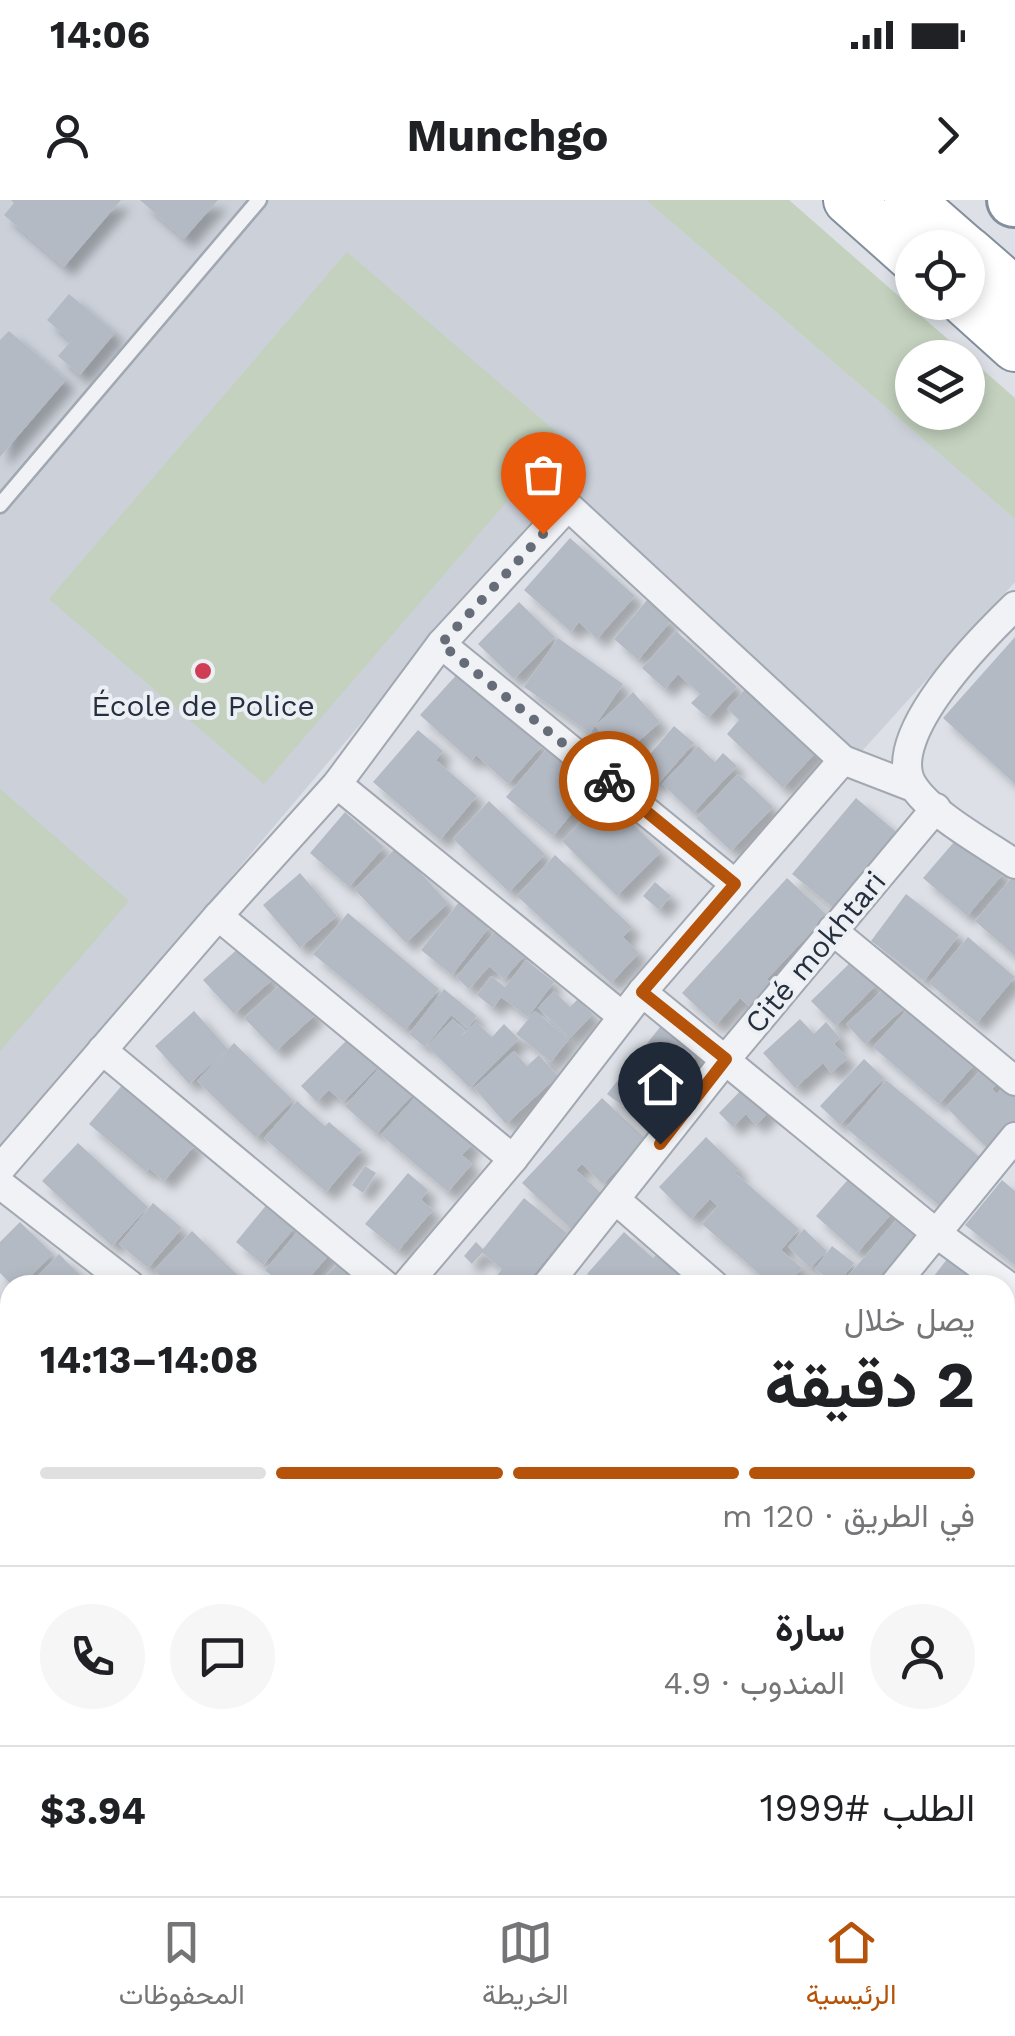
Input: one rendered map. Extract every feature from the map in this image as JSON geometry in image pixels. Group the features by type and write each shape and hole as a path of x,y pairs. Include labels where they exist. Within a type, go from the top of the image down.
{"highway":[{"path":"848,200 895,242"},
{"path":"909,200 944,230"},
{"path":"985,266 1015,292"},
{"path":"984,320 1015,347"}],"street":[{"path":"0,1170 337,784 441,644 568,506 843,760 913,786"},
{"path":"1015,606 938,692 920,721 906,770 913,786 936,808 1015,864"},
{"path":"441,644 735,884"},
{"path":"414,1275 513,1159 622,1016 843,760"},
{"path":"337,784 622,1016"},
{"name":"Cité mokhtari","path":"555,1275 726,1059 936,808"},
{"path":"218,916 513,1159"},
{"path":"832,930 1015,1081"},
{"path":"642,992 936,1233 993,1275"},
{"path":"102,1050 373,1275"},
{"path":"902,1275 1015,1137"},
{"path":"0,1184 117,1275"},
{"path":"616,1200 702,1275"}],"lane":[{"path":"0,505 260,200"}],"shaded area":[{"name":"École de Police","path":"0,200 646,200 895,415 895,430 912,430 1015,519 1015,582 853,761 547,503 0,1151"}],"green space":[{"path":"646,200 789,200 895,293 895,320 926,320 949,340 895,340 895,415"},
{"path":"347,252 562,437 264,784 49,599"},
{"path":"985,372 1015,398 1015,519 912,430 985,430"},
{"path":"0,789 129,901 0,1051"}],"building":[{"path":"11,200 121,200 64,267 4,215 14,203"},
{"path":"140,200 218,200 184,239"},
{"path":"69,294 115,333 80,375 58,356 71,341 47,320"},
{"path":"9,331 66,380 0,457 0,340"},
{"path":"570,538 635,596 597,639 579,622 571,632 524,590"},
{"path":"647,600 671,621 638,660 614,639"},
{"path":"519,602 555,637 514,679 478,644"},
{"path":"676,631 737,687 708,718 691,703 700,694 678,674 665,689 642,668"},
{"path":"1015,637 1015,784 943,718"},
{"path":"558,638 623,684 590,733 524,687"},
{"path":"460,671 543,745 508,784 476,755 471,761 420,715"},
{"path":"749,685 819,749 783,788 727,734 739,720 727,709"},
{"path":"633,692 660,722 622,756 595,726"},
{"path":"674,726 694,743 657,785 637,769"},
{"path":"418,730 443,751 436,760 477,796 440,840 373,782"},
{"path":"549,746 595,785 553,836 506,797"},
{"path":"698,746 715,762 723,753 737,766 693,813 662,784"},
{"path":"738,774 773,807 731,851 696,818"},
{"path":"606,797 661,852 617,896 562,841"},
{"path":"856,798 900,835 842,915 792,874"},
{"path":"489,801 545,854 509,892 453,839"},
{"path":"345,812 384,847 349,887 310,853"},
{"path":"960,835 1004,873 967,916 923,878"},
{"path":"397,847 448,903 406,943 354,889"},
{"path":"555,855 632,927 623,937 639,953 611,983 517,896"},
{"path":"300,873 337,916 300,948 263,905"},
{"path":"1015,874 1015,956 975,921"},
{"path":"787,878 827,915 767,979 779,990 758,1014 740,998 716,1025 682,993"},
{"path":"655,882 671,896 659,910 643,896"},
{"path":"906,894 959,935 924,981 871,941"},
{"path":"459,902 490,926 452,975 421,950"},
{"path":"348,913 439,989 405,1030 313,954"},
{"path":"497,929 526,954 504,979 489,966 469,989 456,977"},
{"path":"968,937 1015,977 977,1023 929,983"},
{"path":"242,945 273,979 234,1014 203,980"},
{"path":"526,960 554,982 528,1017 501,997 493,1008 477,995 491,976 505,987"},
{"path":"853,960 877,984 836,1026 811,1001"},
{"path":"285,980 316,1014 276,1051 244,1018"},
{"path":"886,987 905,1007 865,1044 846,1024"},
{"path":"444,989 477,1016 468,1028 451,1015 425,1047 409,1034"},
{"path":"554,991 570,1007 578,999 593,1014 570,1038 538,1008"},
{"path":"912,1004 976,1063 939,1104 873,1047"},
{"path":"194,1011 228,1049 189,1084 155,1046"},
{"path":"535,1011 569,1039 551,1062 516,1034"},
{"path":"453,1019 465,1031 461,1037 476,1022 492,1037 504,1024 519,1039 470,1088 427,1046"},
{"path":"800,1019 814,1034 826,1022 840,1038 834,1044 848,1058 831,1073 823,1063 795,1088 763,1053"},
{"path":"664,1022 700,1050 690,1062 701,1071 650,1127 607,1094"},
{"path":"350,1037 379,1065 343,1102 329,1090 317,1102 301,1086"},
{"path":"234,1043 293,1100 256,1138 197,1081"},
{"path":"514,1051 527,1066 539,1055 558,1076 506,1124 474,1088"},
{"path":"864,1059 884,1078 840,1125 820,1106"},
{"path":"385,1062 416,1091 376,1134 345,1106"},
{"path":"987,1064 1002,1079 992,1089 997,1094 1008,1081 1015,1088 1015,1125 990,1151 946,1107"},
{"path":"886,1080 981,1158 941,1207 846,1128"},
{"path":"124,1083 196,1144 164,1181 149,1168 146,1172 89,1124"},
{"path":"746,1085 771,1109 756,1125 746,1114 733,1127 719,1113"},
{"path":"418,1094 473,1143 462,1155 472,1164 448,1192 381,1135"},
{"path":"602,1098 646,1139 603,1184 582,1164 576,1170 603,1195 571,1229 522,1183"},
{"path":"297,1101 325,1126 329,1122 362,1150 326,1192 264,1138"},
{"path":"706,1137 739,1169 735,1173 799,1229 781,1250 802,1268 796,1275 761,1275 702,1224 718,1206 710,1199 691,1219 659,1187"},
{"path":"78,1143 148,1207 112,1246 42,1181"},
{"path":"365,1166 376,1173 363,1193 352,1185"},
{"path":"408,1173 428,1190 421,1200 433,1210 398,1251 365,1224"},
{"path":"852,1175 894,1211 857,1253 816,1216"},
{"path":"1002,1180 1015,1191 1015,1265 965,1225"},
{"path":"524,1198 567,1233 533,1275 498,1275 502,1269 482,1253 472,1264 464,1256 476,1242 483,1249"},
{"path":"153,1203 182,1228 148,1268 119,1244"},
{"path":"268,1203 296,1226 263,1265 236,1242"},
{"path":"904,1211 931,1234 896,1275 849,1275"},
{"path":"20,1222 53,1254 32,1275 2,1275 0,1242"},
{"path":"304,1224 334,1249 312,1275 271,1275 265,1270"},
{"path":"804,1229 827,1251 810,1268 788,1247"},
{"path":"192,1231 238,1275 159,1275 154,1270"},
{"path":"624,1232 653,1258 658,1253 683,1275 588,1275"},
{"path":"832,1246 854,1263 845,1275 823,1275 815,1269"},
{"path":"59,1254 80,1275 39,1275"},
{"path":"951,1254 978,1275 935,1275"},
{"path":"340,1262 352,1275 326,1275"}],"way so far":[{"path":"543,534 441,644 609,781"}],"place":[{"name":"École de Police","path":"203,671"}],"route":[{"path":"609,781 735,884 642,992 726,1059 660,1144"}]}
